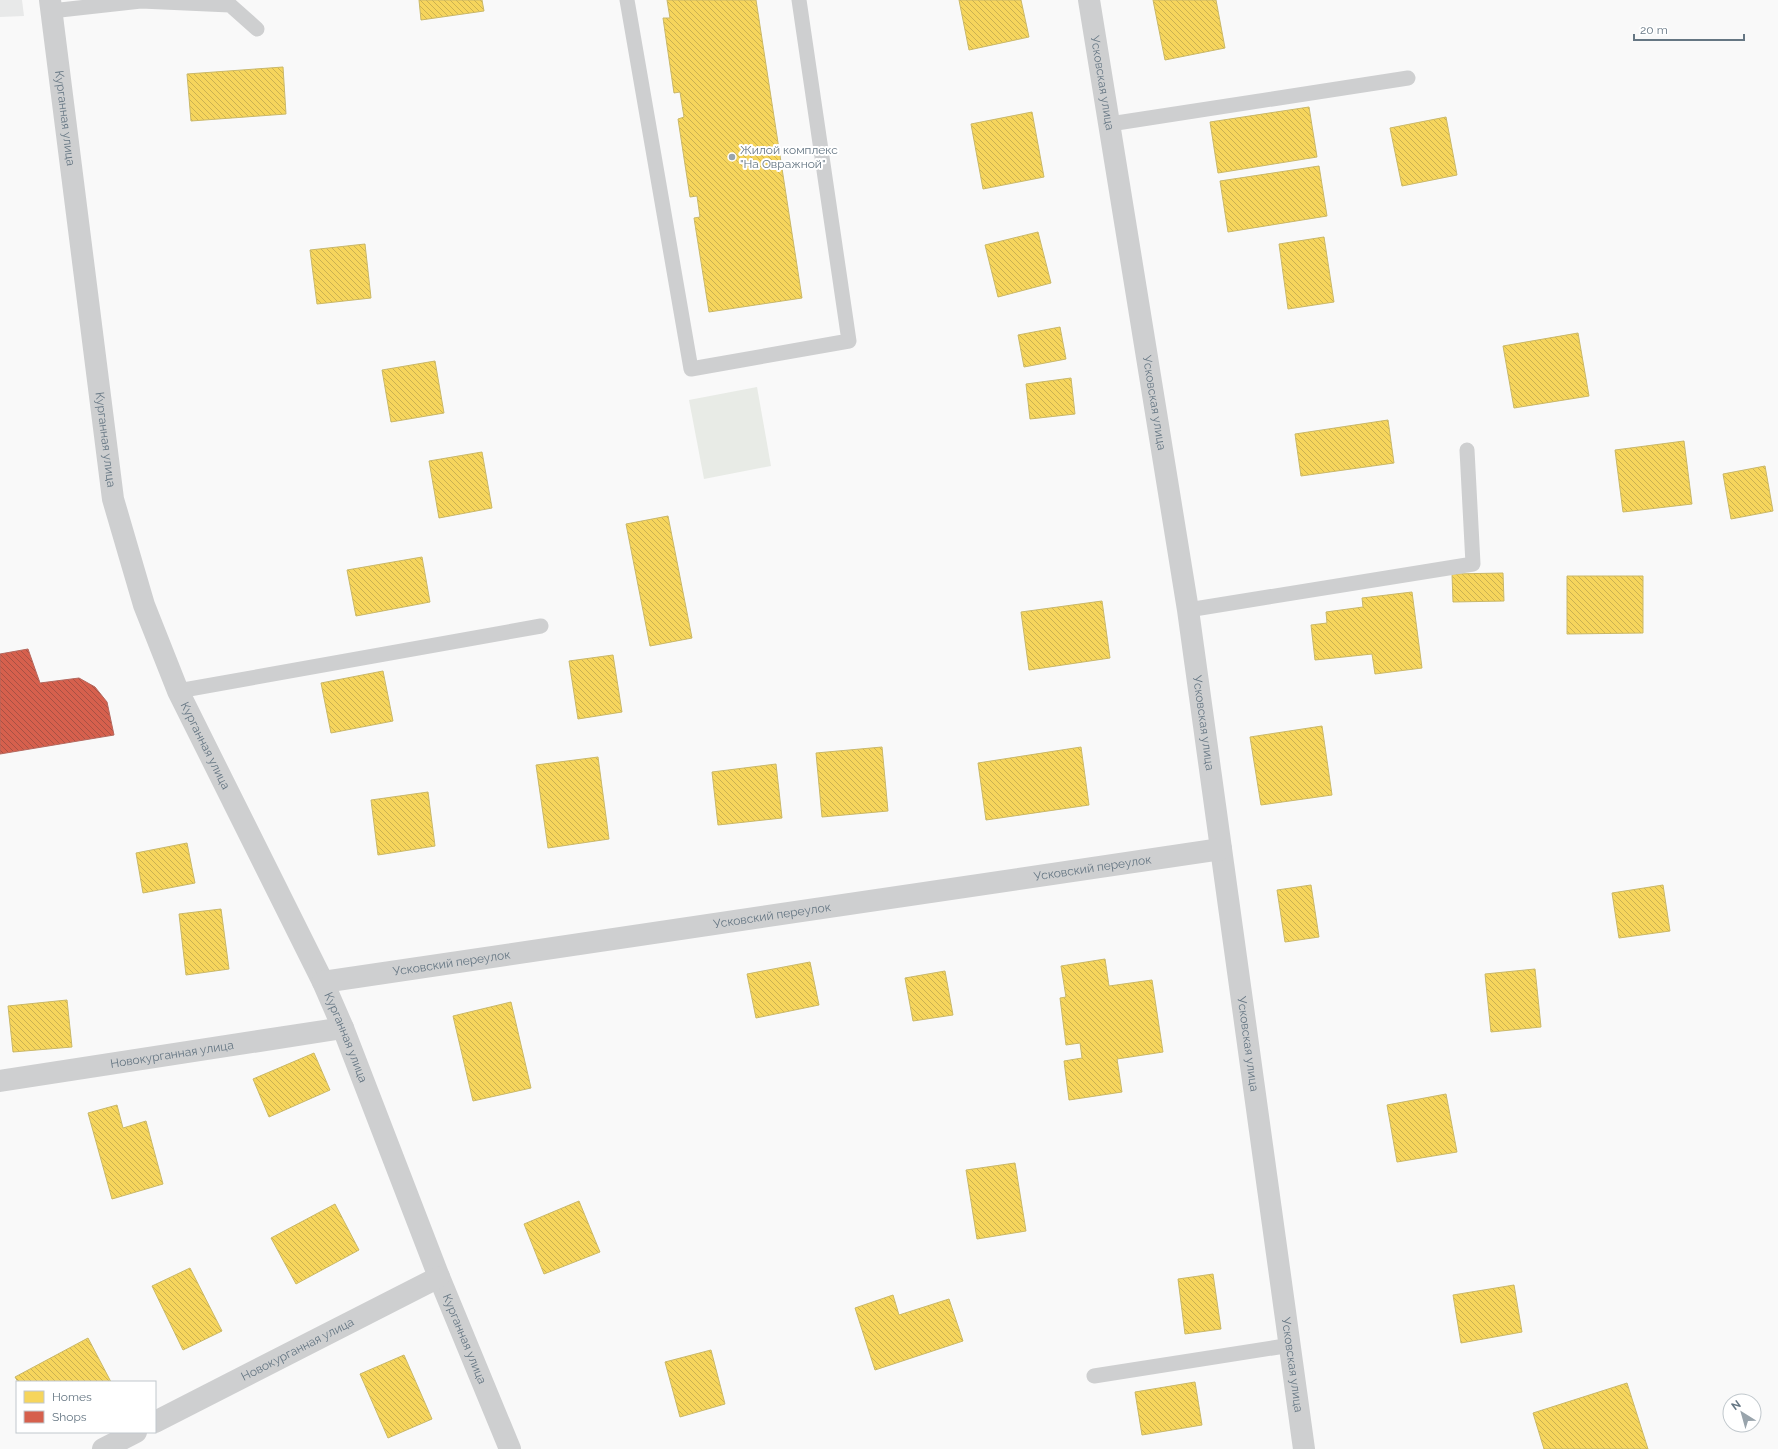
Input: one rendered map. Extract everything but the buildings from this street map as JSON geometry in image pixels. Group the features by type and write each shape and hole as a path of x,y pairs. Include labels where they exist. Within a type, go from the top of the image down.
{"street":[{"name":"Усковская улица","path":"1089,0 1188,610 1304,1449"},
{"name":"Курганная улица","path":"50,5 113,499 144,605 178,691 322,982 343,1028 439,1277 510,1449"},
{"name":"Усковский переулок","path":"322,982 1221,849"},
{"name":"Новокурганная улица","path":"0,1081 343,1028"},
{"name":"Новокурганная улица","path":"156,1421 439,1277"},
{"path":"103,1449 134,1433"}],"lane":[{"path":"627,0 691,369 849,341 799,0"},
{"path":"50,5 141,1 230,5 257,29"},
{"path":"1110,124 1408,78"},
{"path":"1188,610 1473,564 1467,450"},
{"path":"178,691 542,626"},
{"path":"1094,1376 1290,1345"}],"shaded area":[{"path":"0,0 22,0 24,16 0,17"},
{"path":"757,387 771,466 704,479 689,400"}],"place":[{"name":"Жилой комплекс \"На Овражной\"","path":"732,157"}]}
